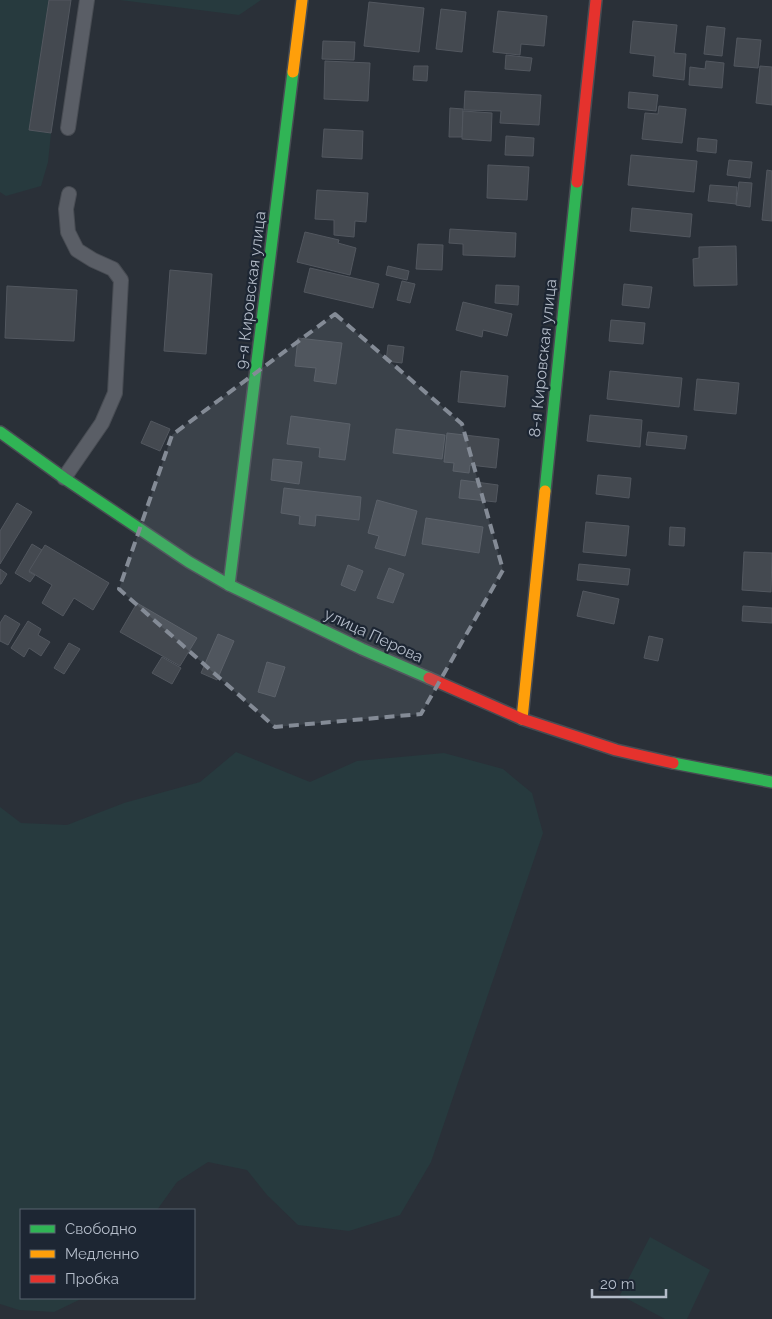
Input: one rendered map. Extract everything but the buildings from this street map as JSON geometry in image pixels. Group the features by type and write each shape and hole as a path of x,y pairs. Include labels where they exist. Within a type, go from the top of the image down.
{"street":[{"name":"9-я Кировская улица","path":"229,585 302,0"},
{"name":"8-я Кировская улица","path":"522,719 596,0"},
{"name":"улица Перова","path":"0,432 64,478 189,562 229,585 362,649 522,719 616,750 700,769 772,782"}],"lane":[{"path":"68,128 87,0"},
{"path":"64,478 102,423 115,393 121,280 113,269 77,250 68,232 66,209 68,194"}],"highlighted area":[{"path":"335,314 462,424 503,570 421,714 275,727 119,589 172,435"}],"green space":[{"path":"0,0 49,0 29,130 51,133 48,162 41,186 6,196 0,192"},
{"path":"120,0 261,0 239,15"},
{"path":"236,752 310,782 357,761 444,753 503,769 532,793 543,833 431,1162 400,1215 349,1231 298,1225 267,1195 247,1170 208,1162 177,1182 158,1209 20,1209 20,1299 81,1299 54,1312 19,1310 0,1304 0,807 21,823 67,825 124,803 200,782"},
{"path":"650,1237 710,1270 687,1319 665,1319 620,1295"}],"traffic: fast":[{"path":"229,585 293,72"},
{"path":"545,491 577,182"},
{"path":"0,432 64,478 189,562 229,585 362,649 429,678"},
{"path":"673,763 772,782"}],"traffic: slow":[{"path":"293,72 302,0"},
{"path":"522,719 545,491"}],"traffic: jam":[{"path":"577,182 596,0"},
{"path":"429,678 522,719 616,750 673,763"}]}
